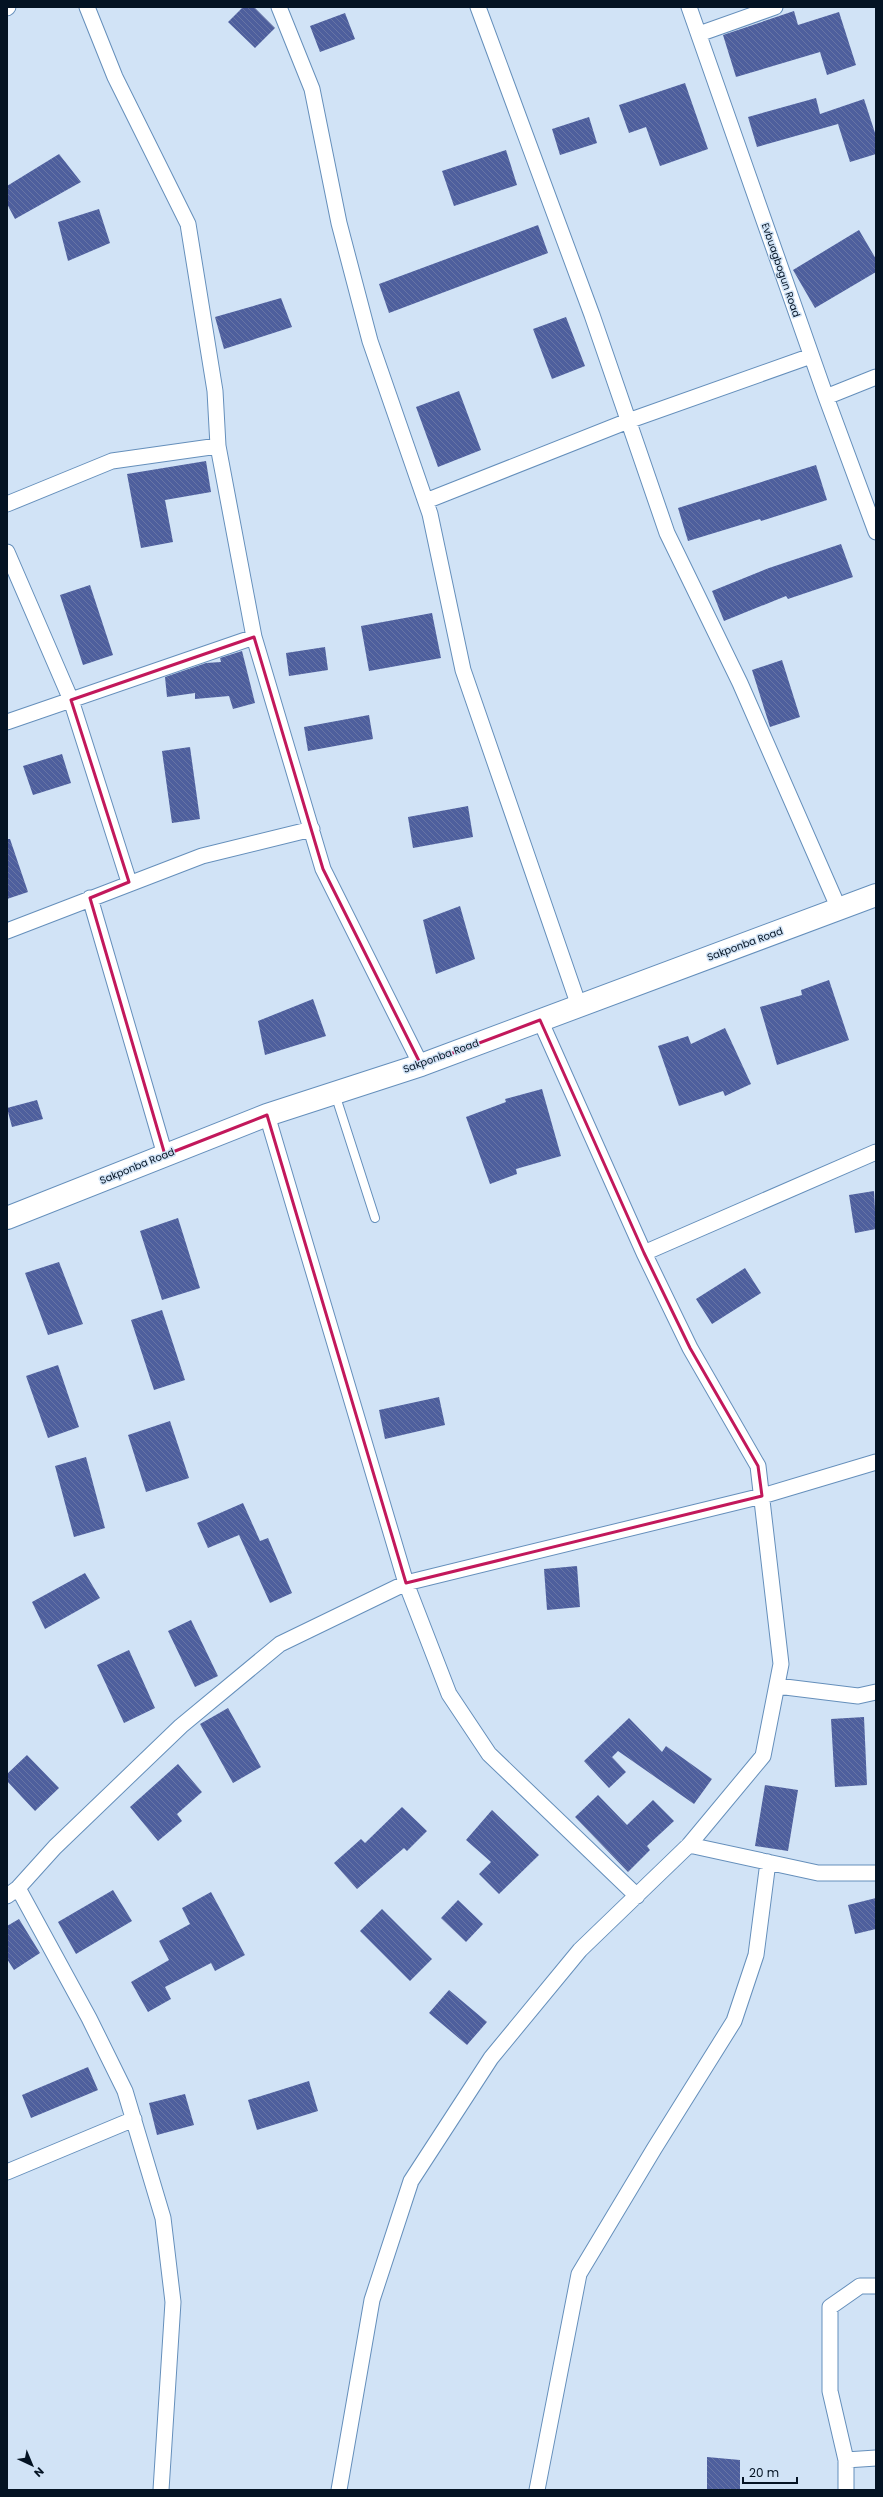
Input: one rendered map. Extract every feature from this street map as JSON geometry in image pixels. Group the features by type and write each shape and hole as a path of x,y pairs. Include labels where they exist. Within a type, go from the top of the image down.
{"main road":[{"name":"Sakponba Road","path":"7,1218 267,1115 421,1065 876,895"}],"street":[{"path":"87,7 115,77 188,224 215,391 218,446 254,637 323,870 421,1065"},
{"path":"279,7 312,89 338,223 370,341 430,514 463,670 579,1006"},
{"path":"478,7 628,421 667,534 740,683 839,909"},
{"name":"Evbuagbogun Road","path":"689,7 811,356 876,532"},
{"path":"698,34 775,7"},
{"path":"426,501 628,421 811,356"},
{"path":"826,397 876,377"},
{"path":"7,504 112,460 218,446"},
{"path":"7,552 71,700 129,882"},
{"path":"7,722 254,637"},
{"path":"7,930 129,882 202,856 312,829"},
{"path":"90,898 165,1155"},
{"path":"339,2490 372,2300 411,2181 491,2058 580,1950 689,1845 763,1756 781,1664 758,1466 690,1348 644,1253 540,1020"},
{"path":"267,1115 406,1583 449,1694 489,1754 637,1896"},
{"path":"644,1253 876,1152"},
{"path":"161,2490 173,2302 163,2218 125,2091 89,2018 13,1892 55,1847 181,1726 280,1644 406,1583 762,1496 876,1462"},
{"path":"777,1686 858,1696 876,1692"},
{"path":"689,1845 818,1872 876,1873"},
{"path":"537,2490 579,2274 654,2149 734,2021 756,1955 768,1862"},
{"path":"7,2172 134,2119"},
{"path":"846,2490 846,2460 830,2391 830,2307 860,2286 876,2286"},
{"path":"846,2460 876,2458"}],"lane":[{"path":"335,1093 375,1218"}],"highlighted area":[{"path":"254,637 323,869 421,1065 540,1020 644,1253 690,1348 758,1466 762,1496 406,1583 267,1115 165,1155 90,898 129,882 71,700"}],"building":[{"path":"243,7 254,7 275,28 255,48 228,22"},
{"path":"794,11 798,25 839,12 856,65 827,75 820,52 736,77 723,35"},
{"path":"345,13 355,39 320,52 310,26"},
{"path":"685,83 708,149 660,166 646,127 629,133 619,105"},
{"path":"816,98 820,114 864,99 876,136 876,154 850,162 838,124 757,147 748,117"},
{"path":"589,117 597,143 560,155 552,129"},
{"path":"506,150 517,185 454,206 442,171"},
{"path":"59,154 81,182 15,219 7,204 7,186"},
{"path":"99,209 110,243 68,261 58,222"},
{"path":"538,225 548,253 389,313 379,284"},
{"path":"859,230 876,259 876,272 815,308 793,270"},
{"path":"281,298 292,327 224,349 215,317"},
{"path":"566,317 585,366 552,379 533,329"},
{"path":"459,391 481,450 438,467 416,407"},
{"path":"206,461 211,492 165,500 173,542 141,548 127,474"},
{"path":"816,465 827,500 761,521 760,519 688,541 678,508"},
{"path":"841,544 853,577 788,599 786,596 724,621 712,591 769,568"},
{"path":"90,585 113,655 83,665 60,595"},
{"path":"432,613 441,658 369,671 361,626"},
{"path":"325,647 328,670 289,676 286,653"},
{"path":"242,651 255,703 233,709 229,696 195,699 195,693 167,697 165,677 206,663 221,662 220,658"},
{"path":"782,660 800,717 770,727 752,670"},
{"path":"369,715 373,739 308,751 304,727"},
{"path":"190,747 200,819 172,823 162,751"},
{"path":"62,754 71,783 33,795 23,766"},
{"path":"468,806 473,837 413,848 408,817"},
{"path":"7,839 10,839 28,892 7,899"},
{"path":"460,906 475,959 436,974 423,920"},
{"path":"829,980 849,1040 777,1065 760,1007 802,995 801,990"},
{"path":"313,999 326,1036 265,1055 258,1021"},
{"path":"725,1028 751,1084 725,1096 723,1091 679,1106 658,1046 688,1036 691,1044"},
{"path":"542,1089 561,1156 516,1169 517,1174 490,1184 466,1117 506,1102 505,1099"},
{"path":"37,1100 43,1119 12,1127 7,1108"},
{"path":"874,1191 876,1229 855,1233 849,1195"},
{"path":"178,1218 200,1288 162,1300 140,1231"},
{"path":"59,1262 83,1324 48,1335 25,1273"},
{"path":"745,1268 761,1293 712,1324 696,1299"},
{"path":"162,1310 185,1380 154,1390 131,1320"},
{"path":"58,1365 79,1427 48,1438 26,1376"},
{"path":"439,1397 445,1425 385,1439 379,1410"},
{"path":"170,1421 189,1478 146,1492 128,1435"},
{"path":"86,1457 105,1528 74,1537 55,1466"},
{"path":"243,1503 260,1541 268,1538 292,1593 270,1603 239,1535 208,1548 197,1523"},
{"path":"577,1566 580,1607 547,1610 544,1569"},
{"path":"85,1573 100,1598 45,1629 32,1602"},
{"path":"191,1620 218,1676 195,1687 168,1631"},
{"path":"129,1650 155,1708 124,1723 97,1665"},
{"path":"228,1708 261,1767 233,1783 200,1724"},
{"path":"864,1717 867,1785 835,1787 831,1719"},
{"path":"629,1718 662,1752 666,1746 712,1779 694,1804 618,1751 612,1757 626,1772 609,1788 584,1761"},
{"path":"27,1755 59,1788 35,1811 7,1781 7,1774"},
{"path":"178,1764 202,1792 177,1814 182,1821 158,1841 130,1807"},
{"path":"765,1785 798,1790 788,1851 755,1846"},
{"path":"598,1795 627,1825 653,1800 674,1821 647,1846 650,1850 628,1872 575,1817"},
{"path":"402,1807 427,1831 407,1851 404,1848 357,1889 334,1863 361,1839 365,1843"},
{"path":"492,1810 539,1855 499,1894 479,1874 491,1862 466,1840"},
{"path":"113,1890 132,1921 76,1954 58,1922"},
{"path":"211,1892 245,1955 215,1971 211,1963 165,1987 171,1999 148,2012 131,1982 169,1960 159,1941 190,1924 182,1908"},
{"path":"876,1898 876,1929 855,1934 848,1905"},
{"path":"458,1900 483,1924 466,1942 441,1918"},
{"path":"382,1909 432,1959 410,1981 360,1931"},
{"path":"19,1919 40,1953 14,1970 7,1959 7,1926"},
{"path":"449,1990 487,2022 467,2045 429,2013"},
{"path":"88,2067 98,2090 31,2118 22,2095"},
{"path":"309,2081 318,2111 257,2130 248,2100"},
{"path":"185,2094 194,2125 157,2135 149,2103"},
{"path":"707,2457 740,2460 740,2490 707,2490"}]}
